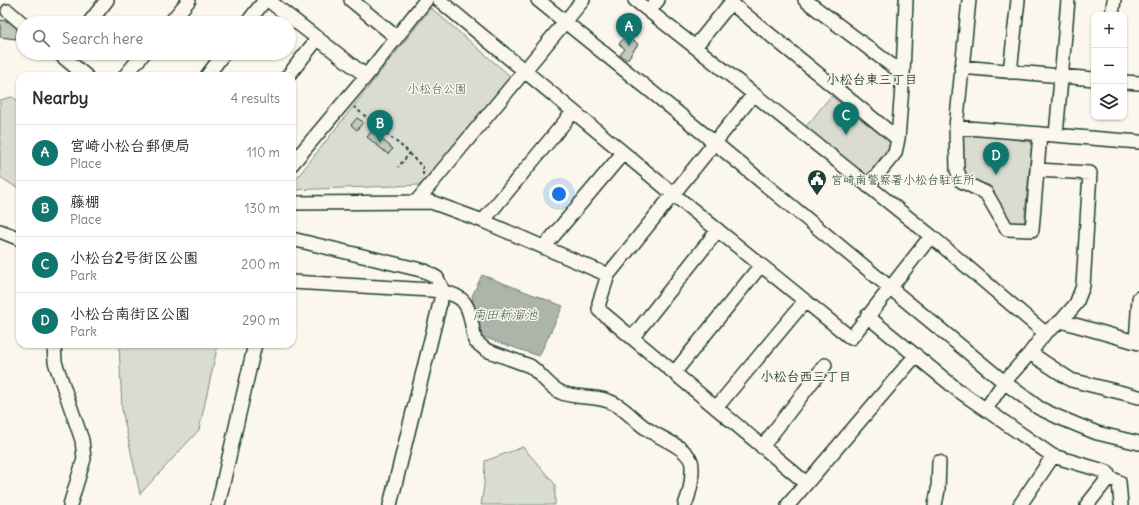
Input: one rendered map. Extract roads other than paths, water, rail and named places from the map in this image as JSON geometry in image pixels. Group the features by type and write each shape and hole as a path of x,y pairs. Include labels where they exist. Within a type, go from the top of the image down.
{"street":[{"path":"94,16 107,0"},
{"path":"252,16 265,0"},
{"path":"268,0 289,16"},
{"path":"351,0 396,37"},
{"path":"296,159 366,76 426,0"},
{"path":"438,0 572,112 851,338 931,236"},
{"path":"538,0 715,143 1004,382 1039,408 1097,433 1139,443"},
{"path":"416,202 584,0"},
{"path":"635,0 931,236 1045,333"},
{"path":"649,11 658,0"},
{"path":"805,0 903,74"},
{"path":"969,0 956,127 957,170 961,181 986,193 1008,229 1032,230 1040,134"},
{"path":"1010,72 1018,0"},
{"path":"1056,135 1068,0"},
{"path":"1112,12 1114,0"},
{"path":"175,16 185,1"},
{"path":"695,47 732,2 898,139"},
{"path":"868,186 895,153 898,139 903,74 904,2"},
{"path":"8,11 16,18"},
{"path":"296,21 366,76"},
{"path":"291,72 318,38"},
{"path":"68,60 81,72"},
{"path":"128,72 138,60"},
{"path":"210,72 219,60"},
{"path":"961,67 1091,79"},
{"path":"1127,82 1139,83"},
{"path":"754,94 608,275 599,303 599,310 806,483"},
{"path":"483,221 572,112"},
{"path":"956,127 1139,142"},
{"path":"544,247 623,153"},
{"path":"986,409 1004,382 1030,353 1045,333 1061,321 1076,304 1083,286 1090,173 1037,170"},
{"path":"296,203 431,202 483,221 608,275"},
{"path":"632,338 718,230"},
{"path":"0,232 16,238"},
{"path":"296,240 424,271 437,278 443,291 390,505"},
{"path":"674,373 761,265"},
{"path":"296,282 443,291 460,297 468,306 475,341 486,350 530,366 558,392 606,400 619,406 647,429 680,448 691,461 692,481 685,505"},
{"path":"1061,321 1138,342 1139,298"},
{"path":"716,408 805,301"},
{"path":"867,316 959,391 1053,456 1108,472 1109,477 1119,482 1121,505"},
{"path":"54,348 56,362 82,440 84,459 70,505"},
{"path":"218,505 254,348"},
{"path":"1030,353 1071,380 1139,397"},
{"path":"788,505 916,356"},
{"path":"762,447 825,365"},
{"path":"1020,505 1053,456"},
{"path":"935,505 938,490 939,462"},
{"path":"1087,505 1109,477"}],"water":[{"name":"南田新溜池","path":"482,275 563,306 539,356 477,335 472,296"}],"place":[{"name":"宮崎小松台郵便局","path":"629,46"},
{"name":"小松台2号街区公園","path":"846,135"},
{"name":"藤棚","path":"380,143"},
{"name":"小松台南街区公園","path":"996,175"},
{"name":"宮崎南警察署小松台駐在所","path":"817,196"}],"district":[{"name":"小松台東三丁目","path":"872,79"},
{"name":"小松台西三丁目","path":"806,376"}],"park label":[{"name":"小松台公園","path":"437,88"}]}
